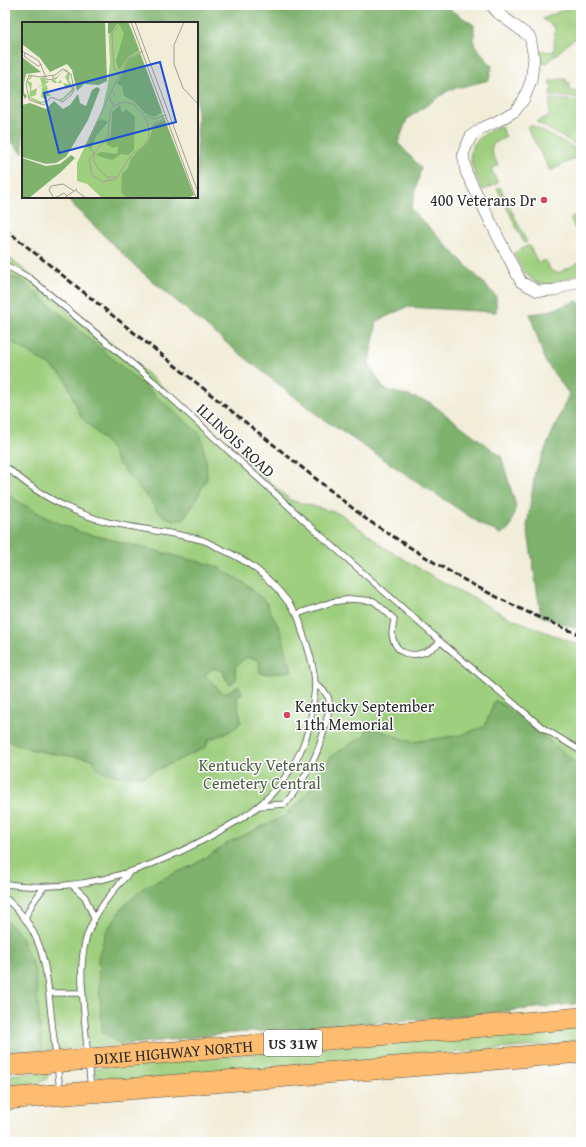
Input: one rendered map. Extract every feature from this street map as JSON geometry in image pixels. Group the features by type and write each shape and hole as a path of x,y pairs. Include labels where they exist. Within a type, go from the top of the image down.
{"highway":[{"name":"DIXIE HIGHWAY NORTH","path":"5,1066 581,1018"},
{"name":"DIXIE HIGHWAY NORTH","path":"5,1099 581,1052"}],"street":[{"path":"491,5 498,13 530,37 534,58 530,80 524,99 515,111 482,128 471,136 463,154 466,172 521,282 538,291 556,290 581,280"}],"lane":[{"name":"ILLINOIS ROAD","path":"6,265 31,280 153,381 308,524 441,642 543,728 581,751"},
{"path":"5,466 34,490 56,503 99,520 204,541 234,555 259,570 278,589 297,614 310,654 315,683 313,707 301,752 288,775 272,794 260,806 239,820 177,854 130,873 72,885 44,887 5,884"},
{"path":"297,614 332,602 352,599 374,600 394,619 392,633 395,645 402,653 411,655 422,653 441,642"},
{"path":"260,806 284,804 300,785 313,762 324,733 329,703 328,696 315,683"},
{"path":"91,1092 81,969 83,952 94,918 102,904 130,873"},
{"path":"72,885 85,897 94,918"},
{"path":"25,918 32,904 44,887"},
{"path":"5,898 25,918 42,952 49,994 60,1094"},
{"path":"49,994 83,993"}],"green space":[{"path":"5,5 446,5 449,9 474,25 474,44 492,66 489,80 449,90 407,119 398,143 421,168 411,209 496,296 496,312 407,307 377,321 369,364 384,389 429,402 501,456 516,506 510,528 501,534 484,526 320,417 229,345 137,268 66,198 198,198 198,22 22,22 22,153 5,135"},
{"path":"574,5 581,5 581,37 577,37 576,40 573,39 547,63 542,62 539,58 541,51 554,52 555,27 543,19"},
{"path":"566,79 566,82 570,83 570,91 581,92 581,98 550,96 550,91 553,89 550,85 550,81"},
{"path":"550,99 581,101 581,152 578,146 536,122 549,116"},
{"path":"531,125 575,148 579,156 550,171 527,127"},
{"path":"499,126 506,137 493,144 491,151 498,165 491,169 498,183 484,190 476,177 471,159 471,152 479,139"},
{"path":"500,187 527,242 524,243 497,188"},
{"path":"581,212 581,241 570,218"},
{"path":"529,245 538,263 545,260 551,271 558,273 580,262 581,260 581,273 550,285 536,282 525,273 514,253"},
{"name":"Kentucky Veterans Cemetery Central","path":"5,254 190,410 290,500 341,514 388,550 434,577 508,617 581,646 581,1003 451,1017 233,1033 122,1045 39,1051 5,1056"},
{"path":"5,274 21,280 201,435 206,461 207,478 192,507 184,518 174,520 165,517 156,510 150,500 118,463 108,444 81,417 65,378 52,367 5,338"},
{"path":"577,301 581,304 581,630 541,616 527,526 535,473 569,394 545,361 530,314 546,312"},
{"path":"5,491 14,499 47,518 80,532 216,566 243,582 266,602 281,632 292,671 270,674 260,673 259,660 246,657 235,667 236,680 230,684 225,678 223,671 213,668 205,675 223,694 239,686 242,693 237,697 241,723 229,732 208,740 206,747 143,776 119,776 103,772 97,768 93,759 37,751 5,740"},
{"path":"495,700 533,727 581,767 581,1003 451,1017 233,1033 122,1045 102,1032 98,958 106,932 122,908 146,886 194,865 229,842 285,816 308,793 332,755 364,736 367,729 378,730 412,742 461,735 485,726"},
{"path":"5,919 20,935 35,971 42,1049 37,1053 5,1056"},
{"path":"581,1025 581,1042 109,1083 94,1074 93,1071 94,1068"},
{"path":"48,1072 47,1079 37,1084 5,1087 5,1075"}],"railway":[{"path":"5,229 366,519 429,559 478,587 527,612 581,635"}],"place":[{"name":"400 Veterans Dr","path":"544,200"},
{"name":"Kentucky September 11th Memorial","path":"287,715"}]}
